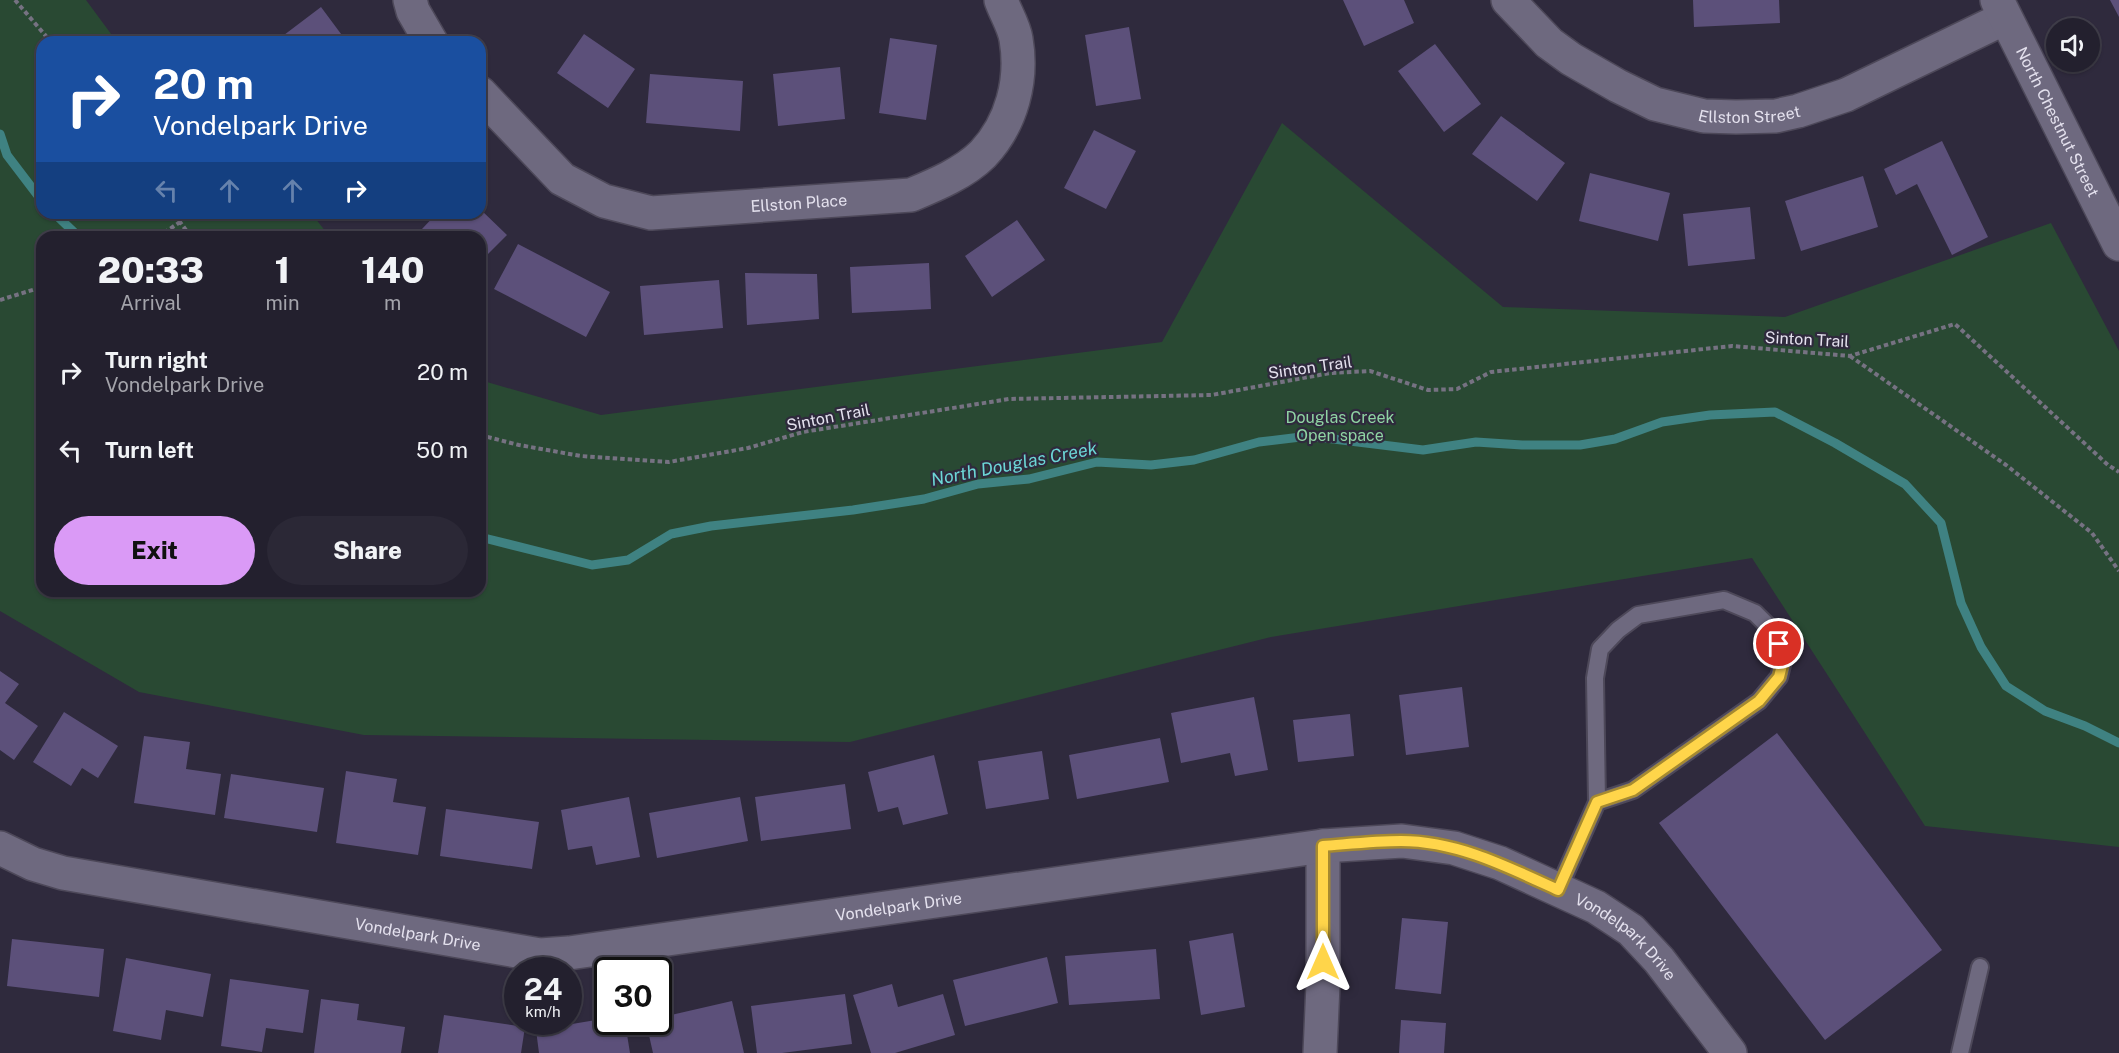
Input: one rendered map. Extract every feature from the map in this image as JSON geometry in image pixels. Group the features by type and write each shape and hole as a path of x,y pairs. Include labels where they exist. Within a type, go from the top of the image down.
{"street":[{"path":"410,0 413,11 428,36"},
{"name":"Ellston Place","path":"486,99 562,179 604,201 642,211 651,213 911,195 943,182 982,155 1005,123 1018,82 1016,37 1001,0"},
{"name":"Ellston Street","path":"1508,0 1549,43 1571,59 1618,86 1655,104 1704,116 1736,117 1776,116 1846,95 2001,9"},
{"name":"North Chestnut Street","path":"2001,9 2119,244"},
{"name":"Vondelpark Drive","path":"0,848 33,864 63,873 540,955 568,954 1323,846 1402,841 1454,848 1500,863 1596,907 1631,930 1659,960 1730,1053"},
{"path":"1320,1053 1323,984 1323,846"}],"lane":[{"path":"1558,890 1597,802 1595,678 1600,649 1618,630 1638,615 1724,600 1755,613 1773,631 1784,657 1779,677 1759,701 1633,790 1597,802"},
{"path":"1960,1053 1980,967"}],"path":[{"path":"15,0 46,36"},
{"path":"180,219 187,231"},
{"path":"167,231 180,222"},
{"path":"0,300 36,289"},
{"name":"Sinton Trail","path":"486,437 581,456 669,462 748,448 803,432 1009,399 1212,395 1330,373 1370,371 1428,390 1457,389 1491,372 1732,346 1850,356 1955,324 2108,465 2119,472"},
{"path":"1850,356 2006,465 2092,533 2119,571"}],"green space":[{"name":"Douglas Creek Open space","path":"0,0 86,0 113,36 36,36 36,219 316,219 325,231 36,231 36,597 486,597 486,382 601,415 1162,342 1282,123 1503,307 1785,317 2051,223 2119,351 2119,847 1925,826 1752,558 1271,637 850,742 364,735 139,692 0,611"}],"building":[{"path":"1343,0 1404,0 1414,23 1364,46"},
{"path":"1693,0 1779,0 1780,23 1694,27"},
{"path":"2110,0 2119,0 2119,17"},
{"path":"321,7 343,36 285,36"},
{"path":"1129,27 1141,99 1096,106 1085,35"},
{"path":"584,34 635,69 608,108 557,73"},
{"path":"890,38 937,45 926,120 879,113"},
{"path":"1435,44 1481,104 1444,132 1398,71"},
{"path":"840,67 845,119 778,126 773,74"},
{"path":"650,74 743,81 740,131 646,123"},
{"path":"1501,116 1565,163 1537,201 1472,154"},
{"path":"1094,130 1136,151 1106,209 1064,188"},
{"path":"1942,141 1988,237 1952,255 1917,184 1896,195 1884,169"},
{"path":"1590,173 1670,193 1658,241 1579,221"},
{"path":"1863,176 1878,227 1801,251 1785,201"},
{"path":"1750,207 1755,259 1688,266 1683,214"},
{"path":"486,215 507,235 486,256 486,231 424,231 422,229 431,219 486,219"},
{"path":"1017,220 1045,260 992,297 965,256"},
{"path":"518,244 610,292 586,337 494,289"},
{"path":"929,263 931,309 852,313 850,267"},
{"path":"745,273 817,274 819,319 747,325"},
{"path":"719,280 723,328 644,335 640,286"},
{"path":"0,671 19,684 5,703 38,726 14,760 0,750"},
{"path":"1462,687 1469,747 1406,755 1399,695"},
{"path":"1254,697 1268,770 1235,776 1230,753 1181,763 1171,713"},
{"path":"64,712 118,746 98,778 82,768 71,786 33,762"},
{"path":"1350,714 1354,756 1298,762 1293,720"},
{"path":"1777,733 1942,950 1825,1040 1659,823"},
{"path":"144,736 190,742 186,769 221,774 215,815 134,803"},
{"path":"1160,738 1169,782 1077,799 1069,755"},
{"path":"1042,751 1049,799 986,809 978,761"},
{"path":"934,755 948,814 903,825 898,807 878,812 868,772"},
{"path":"346,771 397,779 393,802 426,807 418,855 336,843"},
{"path":"231,774 324,788 317,832 224,818"},
{"path":"845,784 851,829 761,841 755,797"},
{"path":"629,797 640,857 596,865 592,846 568,850 561,810"},
{"path":"740,797 748,841 657,858 649,813"},
{"path":"446,809 539,822 532,869 440,856"},
{"path":"1402,918 1448,922 1441,994 1395,989"},
{"path":"1233,933 1245,1007 1201,1015 1189,941"},
{"path":"12,939 104,949 99,997 7,986"},
{"path":"1156,949 1160,999 1069,1005 1065,956"},
{"path":"1047,957 1058,1003 965,1026 953,980"},
{"path":"126,958 211,974 203,1017 166,1010 161,1040 113,1031"},
{"path":"230,979 309,990 303,1033 266,1028 262,1052 221,1046"},
{"path":"892,984 898,1007 943,994 955,1035 895,1053 871,1053 853,995"},
{"path":"845,994 852,1044 782,1053 757,1053 751,1006"},
{"path":"321,999 359,1004 357,1020 405,1027 401,1053 314,1053"},
{"path":"732,1001 744,1053 653,1053 649,1035 672,1035 672,1015"},
{"path":"444,1015 504,1024 504,1035 524,1035 521,1053 438,1053"},
{"path":"594,1020 594,1035 627,1035 630,1053 539,1053 537,1035 582,1035 582,1022"},
{"path":"1401,1020 1446,1023 1444,1053 1399,1053"}],"waterway":[{"name":"North Douglas Creek","path":"0,134 7,155 36,193"},
{"name":"North Douglas Creek","path":"60,219 73,231"},
{"name":"North Douglas Creek","path":"486,538 592,565 628,560 671,534 711,526 853,510 924,499 978,484 1029,479 1097,462 1151,465 1194,460 1259,442 1309,436 1423,450 1476,442 1580,445 1615,439 1662,422 1710,415 1775,412 1835,443 1905,484 1941,523 1961,603 1981,647 2006,686 2045,711 2085,726 2119,743"}],"route":[{"path":"1323,962 1323,846 1402,841 1454,848 1500,863 1558,890 1597,802 1633,790 1759,701 1779,677 1784,657 1779,644"}]}
